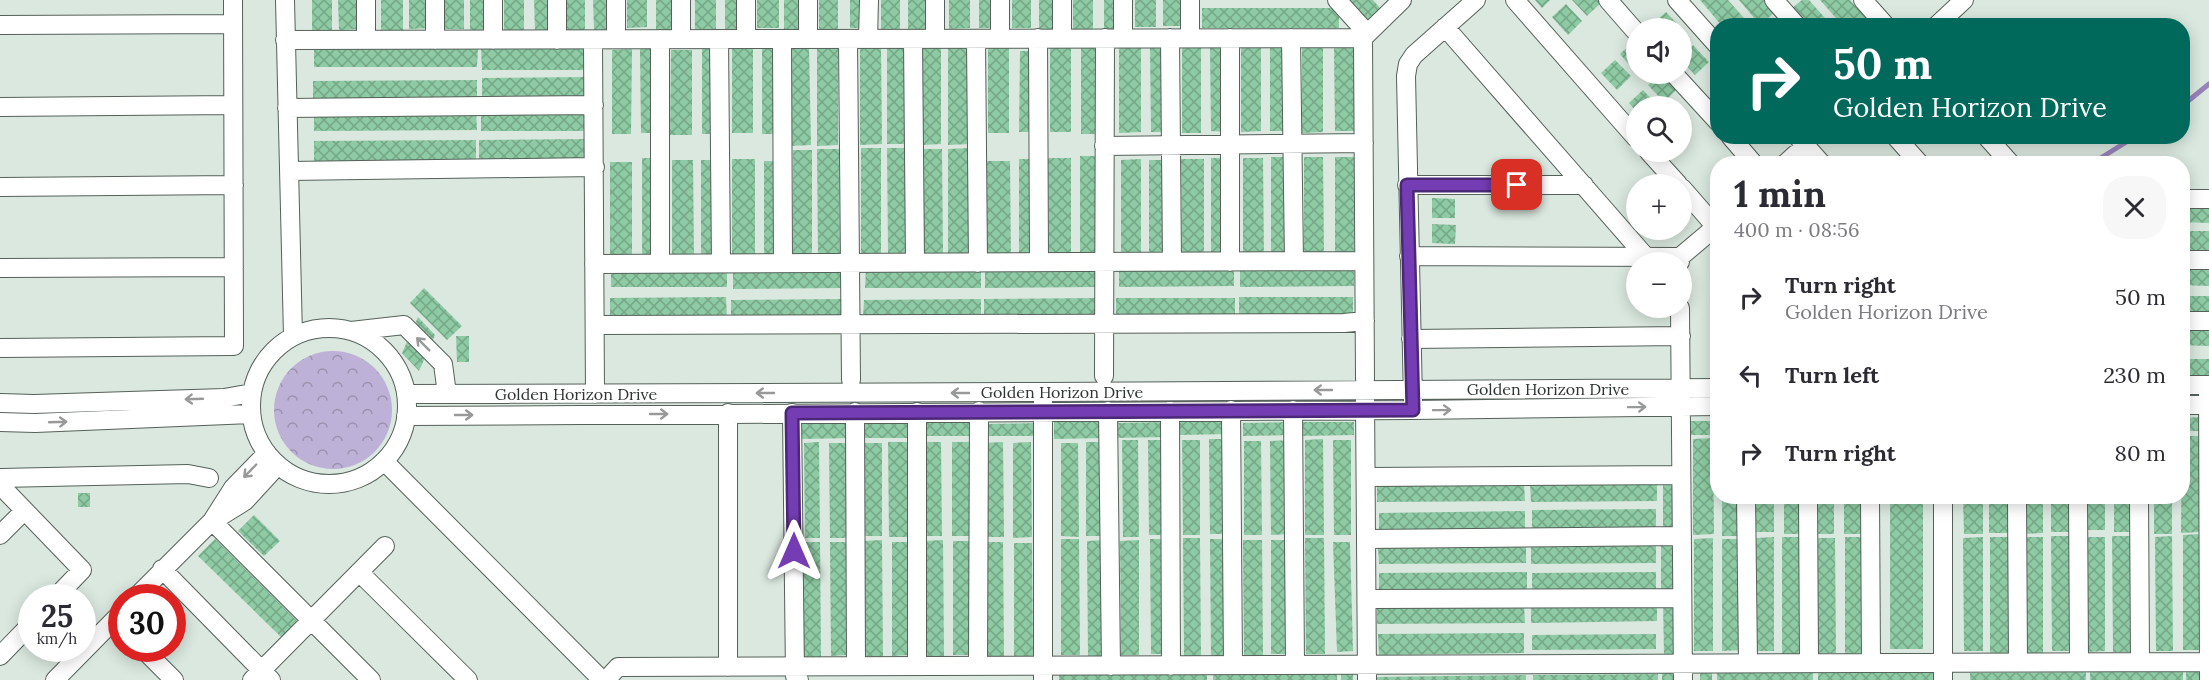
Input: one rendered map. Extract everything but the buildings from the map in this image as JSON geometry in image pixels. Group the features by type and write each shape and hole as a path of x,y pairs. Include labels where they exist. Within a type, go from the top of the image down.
{"street":[{"path":"0,348 234,346 233,0"},
{"path":"285,0 293,336"},
{"path":"366,0 366,40"},
{"path":"435,0 435,40"},
{"path":"493,0 493,40"},
{"path":"557,0 557,40"},
{"path":"616,0 616,39"},
{"path":"681,0 681,39"},
{"path":"746,0 746,39"},
{"path":"808,0 808,39"},
{"path":"868,0 868,39"},
{"path":"935,0 935,39"},
{"path":"1000,0 1000,39"},
{"path":"1062,0 1062,38"},
{"path":"1104,376 1104,146 1114,38 1123,0"},
{"path":"1190,0 1190,38"},
{"path":"1337,0 1365,35 1367,673"},
{"path":"285,40 1291,38 1365,35 1402,0"},
{"path":"1413,410 1406,76 1408,64 1414,55 1476,0"},
{"path":"1515,0 1626,127"},
{"path":"1608,0 1626,21"},
{"path":"1677,0 1710,37"},
{"path":"1774,0 1790,18"},
{"path":"1863,0 1879,18"},
{"path":"1945,18 1964,0"},
{"path":"0,25 233,24"},
{"path":"1445,27 1642,252"},
{"path":"1038,38 1039,262"},
{"path":"1170,38 1172,262"},
{"path":"1230,38 1230,262"},
{"path":"1291,38 1294,261"},
{"path":"660,39 660,264"},
{"path":"719,39 721,263"},
{"path":"782,39 783,263"},
{"path":"848,39 851,380"},
{"path":"913,39 915,262"},
{"path":"976,39 978,262"},
{"path":"593,40 595,394"},
{"path":"1683,84 1710,113"},
{"path":"0,107 233,105"},
{"path":"287,108 594,105"},
{"path":"1104,146 1364,142"},
{"path":"1737,144 1747,156"},
{"path":"1902,144 1913,156"},
{"path":"1993,144 2004,156"},
{"path":"1658,162 1669,174"},
{"path":"289,171 595,167"},
{"path":"0,187 234,185"},
{"path":"1407,185 1584,185"},
{"path":"1692,199 1710,218"},
{"path":"2190,199 2209,199"},
{"path":"1689,252 1710,232"},
{"path":"1409,256 1626,257"},
{"path":"2190,260 2209,260"},
{"path":"594,264 1364,261"},
{"path":"0,268 234,267"},
{"path":"1680,318 1683,671"},
{"path":"595,325 1104,325 1365,321"},
{"path":"2190,321 2209,321"},
{"path":"351,331 404,325 443,364 447,394"},
{"path":"321,328 351,331 377,344 387,354 402,380 406,394 406,416 399,440 384,461 363,476 351,481 332,484 312,482 300,478 272,459 257,435 251,414 252,393 262,366 270,354 293,336 321,328"},
{"path":"1411,339 1681,336"},
{"name":"Golden Horizon Drive","path":"406,394 1043,392 1365,384 1413,390 1681,397 1710,404"},
{"path":"2190,385 2208,385 2209,680"},
{"name":"Golden Horizon Drive","path":"406,416 1413,410 1681,397 1710,390"},
{"path":"1043,392 1043,673"},
{"path":"0,403 224,398 252,393"},
{"path":"2190,405 2208,405"},
{"path":"1293,410 1295,665"},
{"path":"978,666 979,411"},
{"path":"1108,411 1111,666"},
{"path":"1170,411 1171,666"},
{"path":"1231,411 1233,665"},
{"path":"855,412 856,666"},
{"path":"917,412 917,666"},
{"path":"728,413 728,667"},
{"path":"792,413 797,673"},
{"path":"0,422 35,423 251,414"},
{"path":"148,584 212,521 233,488 272,459"},
{"path":"384,461 604,680 618,667 699,674 728,667 797,673 856,666 978,666 1043,673 1111,666 1295,665 1367,673 1683,671 1748,662 1871,663 1943,671 2018,661 2209,662"},
{"path":"0,478 188,474 209,478"},
{"path":"1366,477 1681,475"},
{"path":"0,485 82,570 69,584"},
{"path":"1746,504 1748,662"},
{"path":"1808,504 1809,663"},
{"path":"1870,504 1871,663"},
{"path":"1943,504 1943,671"},
{"path":"2017,504 2018,661"},
{"path":"2078,504 2079,662"},
{"path":"2139,504 2140,662"},
{"path":"0,535 24,511"},
{"path":"212,521 371,680"},
{"path":"1366,539 1682,536"},
{"path":"162,569 261,677 311,621 385,546"},
{"path":"359,572 468,680"},
{"path":"1366,599 1682,598"},
{"path":"66,676 108,632"},
{"path":"0,656 18,637"},
{"path":"156,662 174,680"},
{"path":"883,666 896,680"}],"green space":[{"path":"333,351 356,355 375,368 388,387 392,410 388,433 375,452 356,465 333,469 310,465 291,452 278,433 274,410 278,387 291,368 310,355"}],"waterway":[{"path":"2190,99 2209,84"},
{"path":"2104,156 2123,144"}],"route":[{"path":"794,551 792,413 1413,410 1407,185 1517,185"}]}
